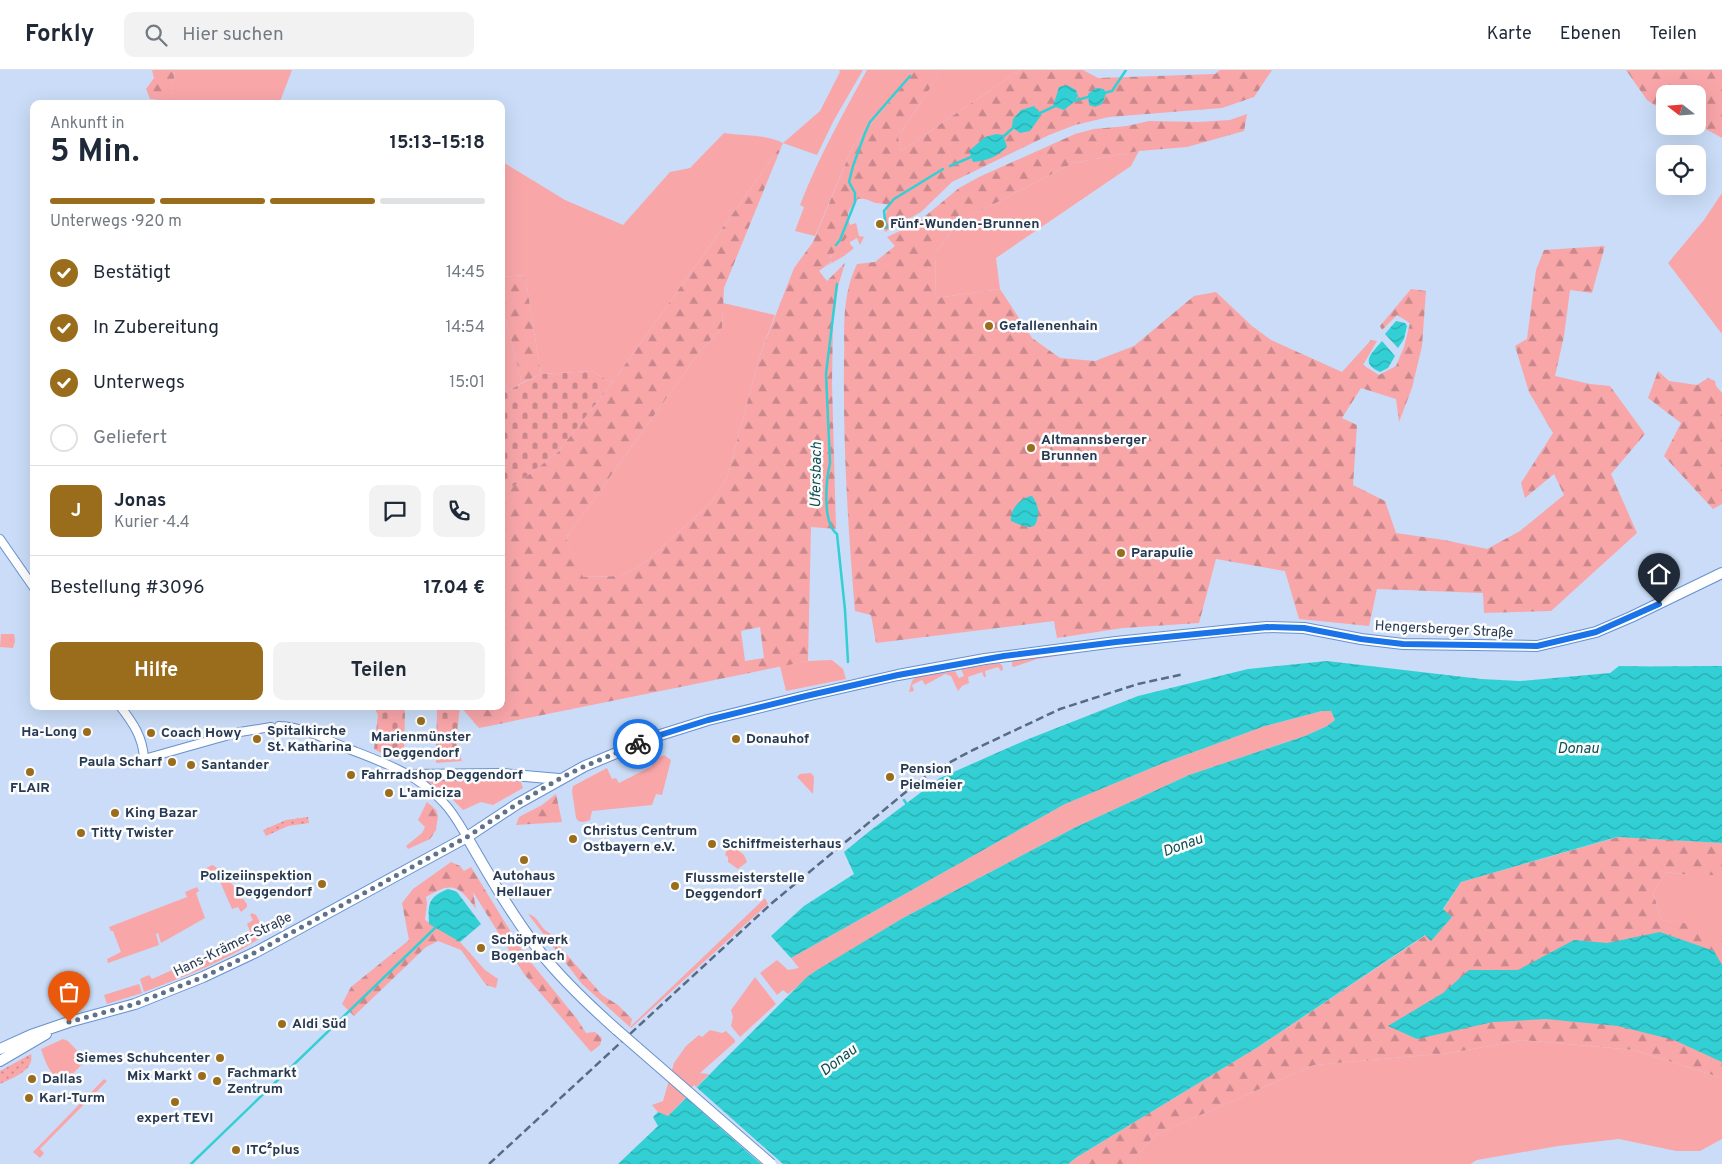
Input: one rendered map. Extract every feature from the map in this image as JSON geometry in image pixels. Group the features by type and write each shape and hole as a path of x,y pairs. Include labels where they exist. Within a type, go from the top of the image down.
{"main road":[{"name":"Hengersberger Straße","path":"467,837 559,779 657,736 708,720 898,675 985,659 1116,642 1267,627 1304,628 1361,639 1403,644 1537,646 1596,632 1722,573"},
{"path":"409,775 502,774 559,779"},
{"path":"467,837 505,902 542,954 579,996 771,1164"},
{"name":"Hans-Krämer-Straße","path":"0,1049 31,1035 142,1001 203,977 256,952 467,837"},
{"name":"Hans-Krämer-Straße","path":"0,1061 38,1040 55,1028"}],"street":[{"path":"0,539 30,582"},
{"path":"123,710 135,726 143,746 144,759 240,732 270,727"},
{"path":"279,726 290,726 307,731 376,759 409,775 426,786 444,802 467,837"}],"green space":[{"path":"152,70 170,70 175,73 169,100 150,99 146,89 154,78"},
{"path":"170,70 292,70 281,100 169,100 175,73"},
{"path":"839,70 863,70 834,120 817,155 783,143 820,111 840,72"},
{"path":"867,70 916,70 853,146 815,236 795,231 804,207 800,205 815,170"},
{"path":"916,70 942,70 898,137 901,151 1020,70 1083,70 1098,78 1215,74 1220,70 1272,70 1254,97 1222,108 1109,117 1075,125 1049,135 952,182 921,212 885,232 883,225 888,205 858,199 848,213 853,230 830,257 832,261 819,271 827,281 845,263 837,290 833,321 832,383 836,529 811,527 808,661 479,728 463,710 505,710 505,493 558,452 612,383 783,143 724,288 722,328 701,350 566,538 583,577 621,576 643,564 712,502 727,478 760,355 794,268 813,242 853,146","holes":["760,627 764,658 745,661 741,631"]},
{"path":"942,70 1020,70 901,151 898,137"},
{"path":"1626,70 1722,70 1722,138 1706,129 1706,85 1656,85 1656,106 1647,100"},
{"name":"Gefallenenhain","path":"1247,114 1244,131 1187,147 1139,151 1073,163 959,222 935,253 936,298 1000,289 1032,338 1060,358 1095,361 1134,346 1194,296 1216,292 1252,326 1271,340 1342,372 1371,340 1377,341 1363,365 1379,375 1396,366 1404,347 1410,323 1397,315 1382,330 1380,326 1411,289 1426,291 1422,346 1412,388 1399,422 1396,399 1361,388 1342,418 1357,425 1353,485 1385,501 1396,533 1487,549 1520,531 1564,495 1554,474 1525,498 1521,483 1553,433 1529,392 1515,346 1527,339 1536,270 1544,250 1605,246 1592,293 1570,290 1564,336 1555,376 1590,384 1610,386 1645,434 1611,474 1637,533 1551,611 1484,613 1483,593 1377,589 1369,626 1299,619 1285,571 1216,559 1199,623 1123,628 1057,638 1054,621 876,643 871,615 855,611 846,488 844,326 848,289 857,264 875,262 895,246 887,237 917,223 959,188 979,177 1075,134 1094,129 1127,126 1149,121 1199,122 1230,120"},
{"path":"724,133 776,140 783,143 612,383 592,371 541,374 525,275 505,277 505,163 565,200 623,225 670,172 690,168"},
{"path":"1139,151 1131,166 996,258 1000,289 936,298 935,253 959,222 1073,163"},
{"path":"1722,193 1722,334 1668,263 1704,220"},
{"path":"856,223 859,236 864,237 860,245 857,238 850,242 854,248 825,267 832,262 830,258 850,225"},
{"path":"525,275 541,374 522,383 505,319 505,277"},
{"path":"723,303 775,315 760,355 727,478 712,502 643,564 621,576 582,577 566,538 701,350 722,328"},
{"path":"505,319 506,320 522,383 505,392"},
{"path":"592,371 612,383 558,452 505,493 505,392 541,374"},
{"path":"1658,371 1669,381 1697,385 1708,378 1715,381 1716,386 1722,393 1722,504 1713,509 1664,456 1681,423 1648,398"},
{"path":"1,634 14,634 13,648 0,647"},
{"path":"1071,653 1037,659 1014,667 1012,666 1012,661"},
{"path":"832,660 843,669 846,679 786,691 780,666 808,661"},
{"path":"999,663 1002,665 1003,670 1001,671 998,667 985,671 986,677 984,677 982,672 968,677 969,683 962,686 958,691 951,676 945,674 925,685 922,680 912,685 914,691 909,692 912,681 916,677 955,671 959,678 964,676 961,669"},
{"path":"376,710 405,710 404,760 385,755 374,749 378,715"},
{"path":"437,710 460,710 456,743 462,761 436,763"},
{"path":"1322,711 1331,711 1335,720 1327,726 1305,736 1189,775 1076,827 903,918 808,978 788,994 783,990 777,995 760,973 777,960 788,970 799,968 791,958 1065,804 1161,764 1265,726"},
{"path":"664,755 671,760 662,795 656,794 652,805 592,811 590,820 584,822 576,818 573,786 607,768 612,779 616,778 619,783 652,766 651,761"},
{"path":"811,773 814,777 813,794 797,777 800,774"},
{"path":"425,780 478,781 520,780 523,788 493,805 481,802 463,810 445,792"},
{"path":"556,794 562,822 516,825 519,817 542,805"},
{"path":"427,802 436,810 438,816 436,830 430,839 408,849 406,846 422,833 425,827 418,820"},
{"path":"308,817 309,823 288,826 266,836 263,830 286,820"},
{"path":"1618,837 1722,843 1722,875 1690,875 1666,872 1653,893 1662,920 1698,925 1722,941 1722,1078 1634,1050 1522,1040 1450,1053 1314,1065 1155,1135 1129,1164 1068,1164 1258,1047 1426,935 1431,940 1452,917 1443,910 1461,882"},
{"path":"729,843 744,855 747,862 738,869 728,862 728,857 725,855"},
{"path":"451,862 460,866 464,871 471,867 525,955 577,1019 586,1033 595,1032 602,1038 600,1045 591,1052 524,974 473,892 476,909 460,890 449,887 426,897 425,920 460,942 485,970 498,979 496,988 486,985 461,950 438,941 426,947 354,1016 342,1004 351,987 409,940 402,903 413,889"},
{"path":"212,865 226,876 247,904 247,907 241,912 238,907 232,909 215,870 203,875 201,871"},
{"path":"1666,872 1690,875 1722,875 1722,941 1698,926 1662,920 1653,893"},
{"path":"197,887 199,891 196,893 205,918 161,943 158,933 156,934 159,945 108,963 107,959 121,952 113,931 109,927 187,897 185,892"},
{"path":"765,898 768,904 630,1027"},
{"path":"252,913 256,915 266,934 222,960 144,992 140,979 149,975 152,979 195,960 250,931 247,924 253,920 250,915"},
{"path":"528,914 536,918 545,930 553,935 556,942 602,995 618,1005 632,1019 630,1027 582,984"},
{"path":"755,977 776,1004 740,1037 731,1026 733,1017 731,1010"},
{"path":"139,984 142,993 107,1004 104,995"},
{"path":"710,1030 722,1033 726,1031 735,1042 700,1073 709,1074 667,1117 658,1112 652,1105 663,1101 674,1063 686,1046 699,1035 702,1037"},
{"path":"63,1039 68,1041 86,1060 64,1083 52,1073 41,1049"},
{"path":"1522,1040 1634,1050 1722,1078 1722,1139 1700,1151 1676,1151 1619,1139 1558,1146 1477,1160 1470,1164 1129,1164 1155,1135 1314,1065 1450,1053"},
{"path":"31,1054 30,1065 22,1073 0,1084 0,1071"},
{"path":"104,1079 107,1081 40,1149 44,1153 40,1158 33,1152"}],"water":[{"path":"1067,85 1076,90 1078,96 1064,110 1053,106 1059,87"},
{"path":"1096,88 1104,89 1106,94 1102,104 1095,107 1089,105 1088,94"},
{"path":"1034,106 1041,114 1030,131 1020,133 1012,127 1013,119 1021,110"},
{"path":"996,134 1003,135 1007,147 991,158 973,162 969,151 985,137"},
{"path":"1396,321 1405,323 1407,326 1404,339 1398,348 1385,334"},
{"path":"1382,341 1395,356 1388,368 1380,372 1370,365 1369,358"},
{"path":"1032,496 1038,510 1035,525 1026,527 1011,521 1012,513 1020,501"},
{"name":"Donau","path":"1327,661 1481,679 1520,681 1610,673 1619,666 1722,666 1722,843 1617,837 1461,882 1443,909 1452,917 1431,941 1425,935 1258,1047 1068,1164 618,1164 658,1126 653,1117 658,1112 668,1116 807,977 817,970 903,918 1076,827 1189,775 1305,736 1327,726 1335,720 1331,711 1322,711 1265,726 1161,764 1065,804 791,958 771,936 804,906 854,874 844,852 940,778 1026,740 1138,696 1248,669"},
{"path":"448,889 457,892 481,924 460,942 429,924 429,906 433,898"},
{"path":"1660,932 1714,951 1722,965 1722,1062 1674,1040 1618,1026 1546,1019 1493,1022 1417,1039 1388,1026 1443,993 1469,970 1518,970 1574,940 1607,943"}],"pier":[{"path":"694,1085 783,1164 761,1164 684,1096"}],"waterway":[{"name":"Ufersbach","path":"1104,93 1112,91 1126,70"},
{"path":"836,245 840,240 855,202 855,193 849,182 865,133 870,122 910,76"},
{"name":"Ufersbach","path":"1073,101 1092,96"},
{"name":"Ufersbach","path":"1038,114 1055,106"},
{"name":"Ufersbach","path":"1003,137 1015,126"},
{"name":"Ufersbach","path":"950,166 971,157"},
{"name":"Ufersbach","path":"886,228 884,211 894,199 943,169"},
{"name":"Ufersbach","path":"837,284 826,374 830,463 826,501 829,521 837,534 848,662"},
{"path":"191,1164 435,928"}],"railway":[{"path":"489,1164 772,903 919,781 973,750 1060,709 1138,684 1184,674"}],"way so far":[{"path":"69,1022 135,1004 203,977 256,952 342,907 467,837 559,779 638,744"}],"place":[{"name":"Fünf-Wunden-Brunnen","path":"880,224"},
{"name":"Gefallenenhain","path":"989,326"},
{"name":"Altmannsberger Brunnen","path":"1031,448"},
{"name":"Parapulie","path":"1121,553"},
{"name":"Marienmünster Deggendorf","path":"421,721"},
{"name":"Ha-Long","path":"87,732"},
{"name":"Coach Howy","path":"151,733"},
{"name":"Spitalkirche St. Katharina","path":"257,739"},
{"name":"Donauhof","path":"736,739"},
{"name":"Paula Scharf","path":"172,762"},
{"name":"Santander","path":"191,765"},
{"name":"FLAIR","path":"30,772"},
{"name":"Fahrradshop Deggendorf","path":"351,775"},
{"name":"Pension Pielmeier","path":"890,777"},
{"name":"L'amiciza","path":"389,793"},
{"name":"King Bazar","path":"115,813"},
{"name":"Titty Twister","path":"81,833"},
{"name":"Christus Centrum Ostbayern e.V.","path":"573,839"},
{"name":"Schiffmeisterhaus","path":"712,844"},
{"name":"Autohaus Hellauer","path":"524,860"},
{"name":"Polizeiinspektion Deggendorf","path":"322,884"},
{"name":"Flussmeisterstelle Deggendorf","path":"675,886"},
{"name":"Schöpfwerk Bogenbach","path":"481,948"},
{"name":"Aldi Süd","path":"282,1024"},
{"name":"Siemes Schuhcenter","path":"220,1058"},
{"name":"Mix Markt","path":"202,1076"},
{"name":"Dallas","path":"32,1079"},
{"name":"Fachmarkt Zentrum","path":"217,1081"},
{"name":"Karl-Turm","path":"29,1098"},
{"name":"expert TEVI","path":"175,1102"},
{"name":"ITC²plus","path":"236,1150"}],"route":[{"path":"638,744 674,730 708,720 806,696 898,675 1004,656 1148,638 1267,627 1304,628 1361,639 1403,644 1537,646 1596,632 1659,604"}]}
